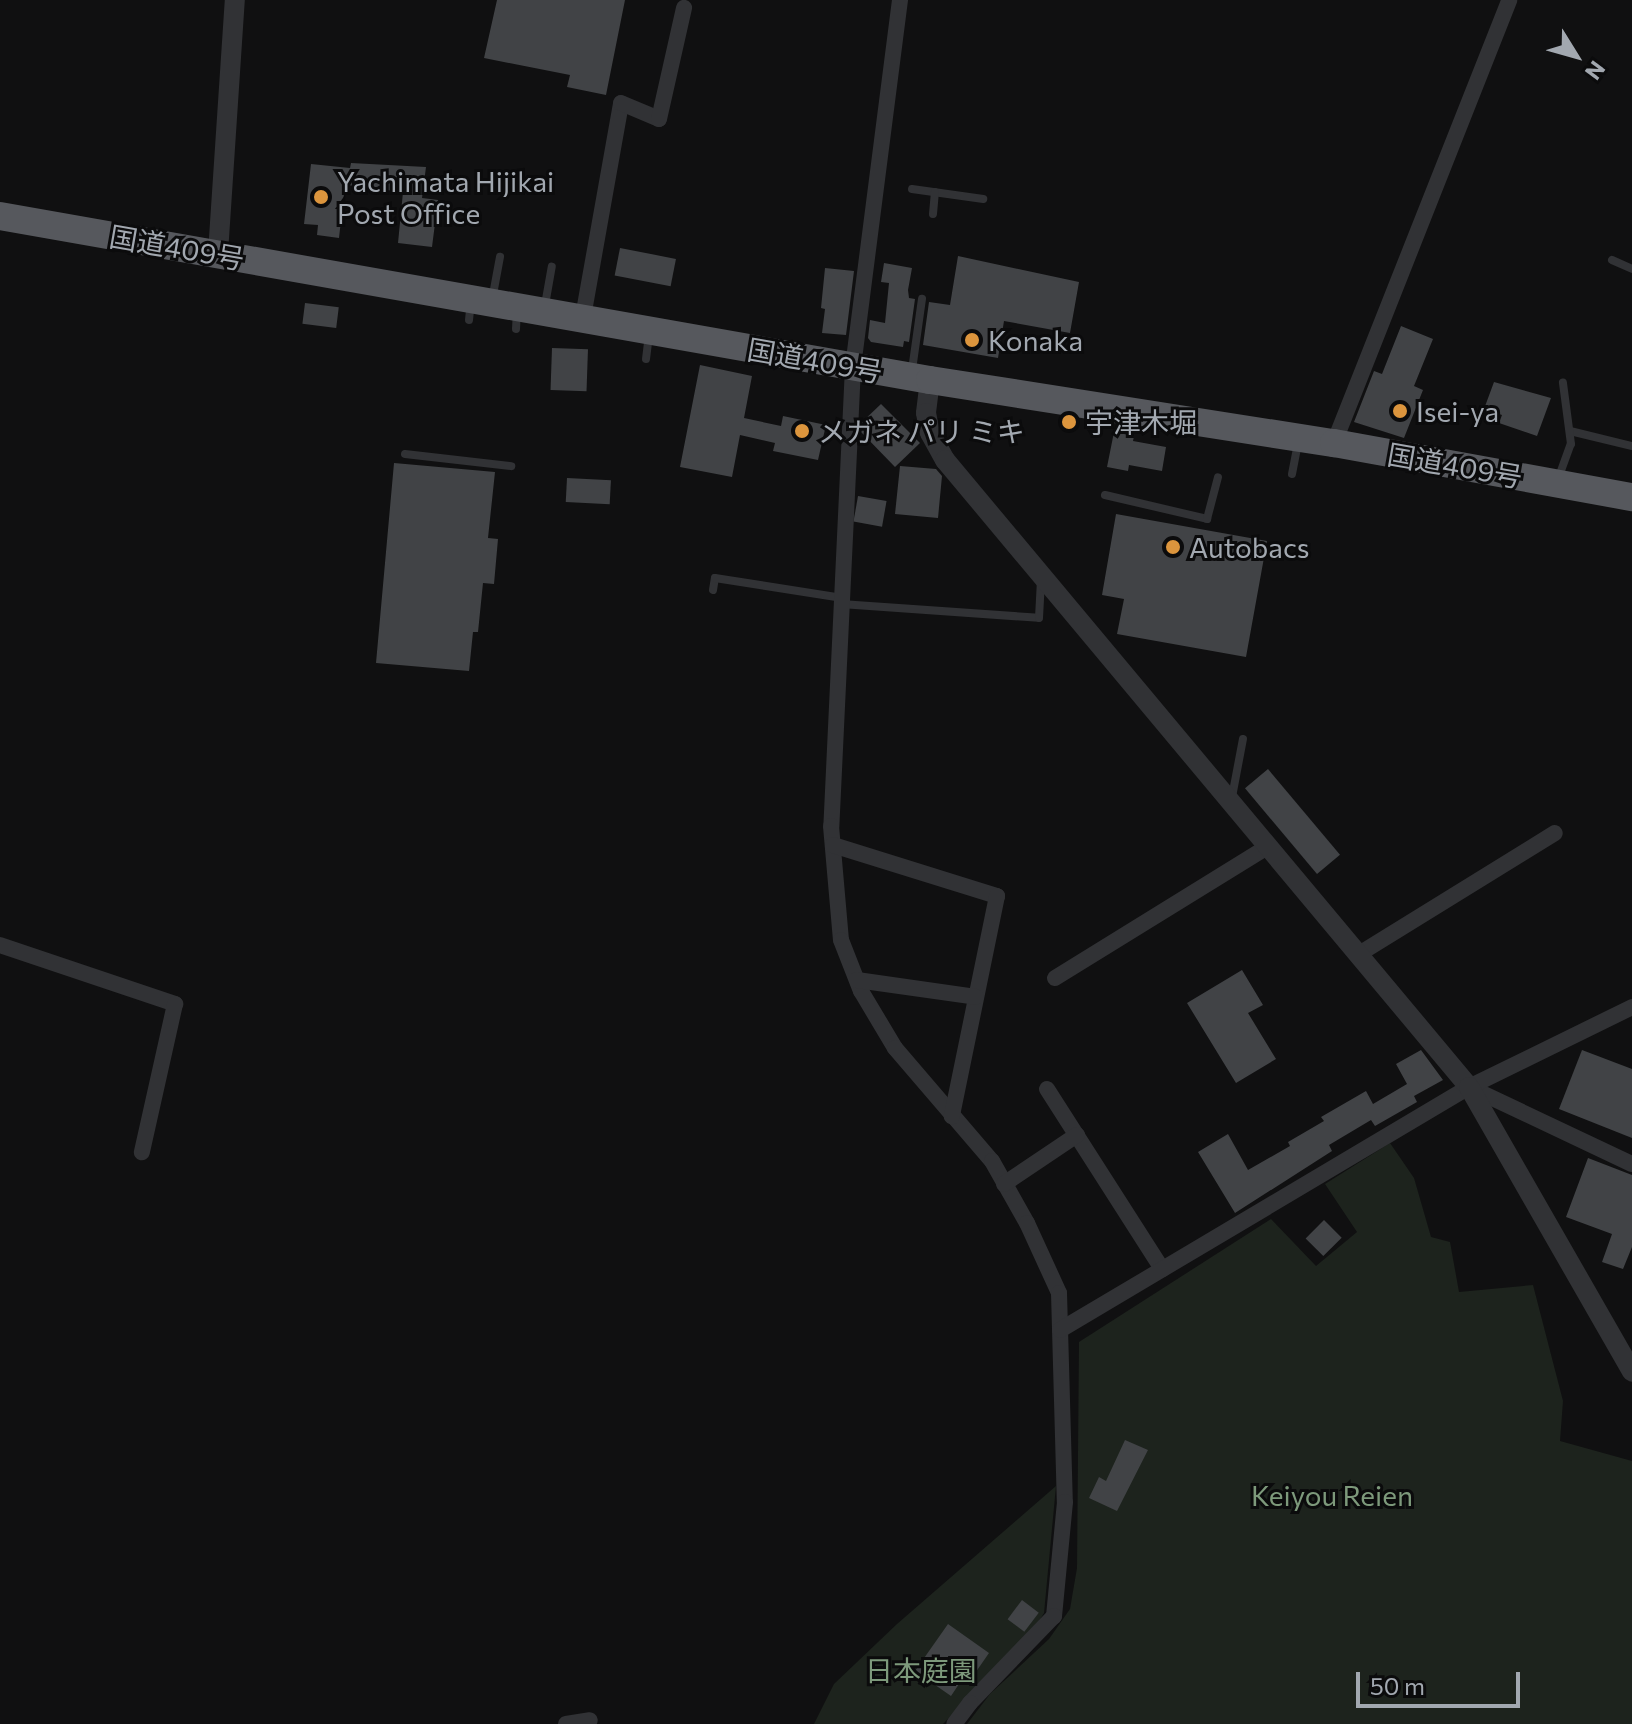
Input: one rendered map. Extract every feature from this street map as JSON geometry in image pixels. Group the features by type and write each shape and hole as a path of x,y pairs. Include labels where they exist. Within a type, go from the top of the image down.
{"highway":[{"name":"国道409号","path":"0,216 218,253 502,310 583,317 920,379 1299,437 1632,497"}],"street":[{"path":"218,253 235,0"},
{"path":"900,0 853,367 833,845 841,940 857,980 895,1048 992,1161 1059,1293 1065,1502 1054,1616 970,1703 954,1724"},
{"path":"1334,443 1509,0"},
{"path":"583,317 621,103 659,119 684,8"},
{"path":"920,379 930,433 945,460 1469,1087 1632,1372"},
{"path":"1359,954 1555,833"},
{"path":"833,845 997,896 952,1116"},
{"path":"1055,978 1269,846"},
{"path":"0,945 175,1004 142,1152"},
{"path":"857,980 976,997"},
{"path":"1060,1330 1469,1087 1632,1007"},
{"path":"1469,1087 1632,1164"},
{"path":"1047,1089 1162,1269"},
{"path":"1004,1184 1077,1135"},
{"path":"566,1724 590,1720"}],"lane":[{"path":"912,189 983,199"},
{"path":"933,214 935,192"},
{"path":"500,257 502,310"},
{"path":"1612,260 1632,269"},
{"path":"502,310 552,267"},
{"path":"920,379 922,299"},
{"path":"646,359 649,329"},
{"path":"1557,483 1571,444 1563,383"},
{"path":"1570,431 1632,446"},
{"path":"1292,474 1299,437"},
{"path":"405,454 511,466"},
{"path":"1105,495 1207,519 1218,477"},
{"path":"713,590 715,578 842,601 1039,618 1042,573"},
{"path":"1231,801 1243,739"}],"green space":[{"name":"Keiyou Reien","path":"1390,1143 1414,1178 1431,1237 1450,1242 1459,1292 1533,1285 1563,1401 1560,1441 1632,1461 1632,1724 967,1724 990,1694 1049,1639 1070,1609 1077,1568 1079,1342 1271,1219 1316,1266 1357,1232 1325,1184"},
{"name":"日本庭園","path":"1056,1486 1044,1613 1032,1632 943,1724 814,1724 834,1684 897,1624"}],"building":[{"path":"497,0 625,0 606,95 567,87 570,75 484,58"},
{"path":"351,163 426,167 422,198 438,200 432,247 398,243 403,192 345,185 339,238 317,235 318,225 304,224 311,164 350,168"},
{"path":"620,248 676,259 671,286 615,275"},
{"path":"958,256 1079,282 1070,333 1004,321 998,358 923,345 929,302 950,305"},
{"path":"884,263 912,268 908,290 909,298 915,299 909,342 904,341 903,347 871,342 868,338 870,320 885,323 889,283 881,282"},
{"path":"825,268 854,271 846,335 822,333"},
{"path":"305,303 339,307 336,328 302,324"},
{"path":"1401,326 1433,339 1414,386 1423,390 1404,438 1354,422 1374,371 1382,374"},
{"path":"552,348 588,349 587,391 551,390"},
{"path":"700,365 752,376 744,418 781,426 783,416 826,425 818,460 773,451 775,443 740,435 732,477 680,467"},
{"path":"1494,382 1551,398 1537,436 1499,423 1502,415 1484,409"},
{"path":"881,404 920,443 895,467 861,432 861,423"},
{"path":"1114,432 1134,436 1133,441 1166,447 1162,471 1129,465 1128,471 1107,467"},
{"path":"394,463 495,472 488,538 498,539 494,584 483,583 478,632 473,632 469,671 376,663"},
{"path":"900,466 936,469 942,476 938,518 895,514"},
{"path":"567,478 611,480 610,504 566,502"},
{"path":"858,496 887,501 882,527 853,522"},
{"path":"1116,514 1267,541 1246,657 1117,634 1124,599 1102,595"},
{"path":"1268,769 1340,855 1317,874 1245,788"},
{"path":"1242,970 1263,1005 1248,1013 1276,1059 1236,1083 1187,1003"},
{"path":"1421,1050 1443,1080 1414,1096 1417,1102 1375,1126 1371,1120 1329,1145 1332,1151 1235,1213 1198,1152 1228,1134 1248,1170 1290,1146 1288,1142 1324,1121 1321,1117 1366,1091 1373,1104 1407,1084 1396,1064"},
{"path":"1582,1050 1632,1069 1632,1138 1559,1109"},
{"path":"1588,1158 1632,1175 1632,1247 1623,1269 1602,1262 1612,1234 1566,1217"},
{"path":"1324,1220 1342,1238 1323,1256 1306,1238"},
{"path":"1125,1440 1148,1450 1117,1511 1089,1498 1099,1477 1106,1481"},
{"path":"1022,1600 1039,1613 1024,1632 1008,1619"},
{"path":"948,1624 989,1653 971,1679 965,1675 951,1696 915,1671"}],"place":[{"name":"Yachimata Hijikai Post Office","path":"321,197"},
{"name":"Konaka","path":"972,340"},
{"name":"Isei-ya","path":"1400,411"},
{"name":"宇津木堀","path":"1069,422"},
{"name":"メガネ パリ ミキ","path":"802,431"},
{"name":"Autobacs","path":"1173,547"}]}
